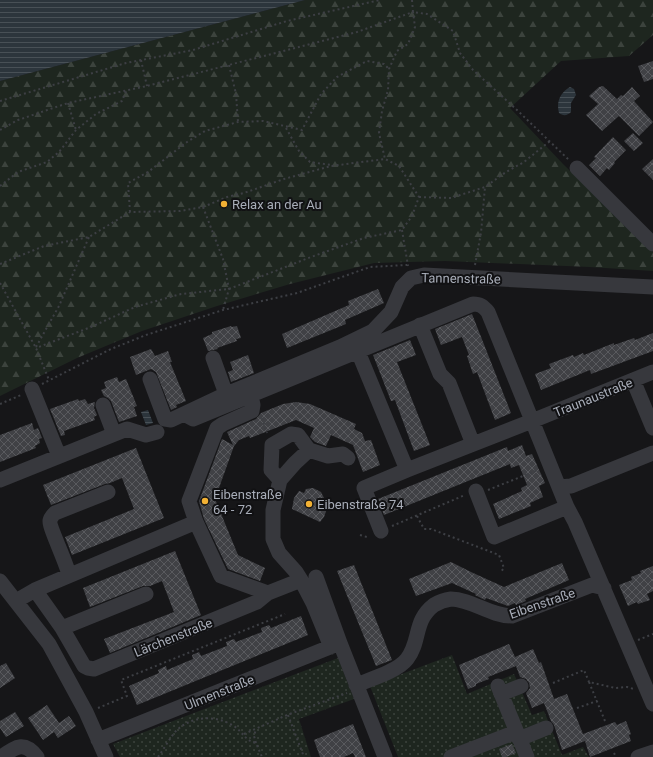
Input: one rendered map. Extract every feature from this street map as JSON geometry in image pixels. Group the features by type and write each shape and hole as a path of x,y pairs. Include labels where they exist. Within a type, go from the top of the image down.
{"street":[{"path":"577,168 653,244"},
{"name":"Tannenstraße","path":"178,417 226,394 355,346 373,331 391,312 402,286 411,278 424,275 653,287"},
{"path":"150,379 165,419 178,417 193,419 251,396 355,346 420,325 472,304 483,306 488,312 550,464 565,486 567,507 604,588 653,704"},
{"path":"420,325 440,374 449,383 473,444"},
{"path":"355,346 407,470"},
{"path":"213,358 226,394"},
{"name":"Traunaustraße","path":"532,421 653,372"},
{"path":"633,380 653,428"},
{"path":"32,389 59,456"},
{"path":"251,396 253,404 252,411 217,428 189,501 196,522 221,576 268,593"},
{"path":"103,405 114,434"},
{"path":"381,530 364,488 532,421"},
{"path":"0,480 127,429 146,435 157,432"},
{"path":"280,480 271,470 272,445 291,434 298,435 309,450 328,456 343,454 348,458"},
{"path":"309,450 280,480 273,510 273,539 279,553 301,580 357,687 385,757"},
{"path":"565,486 653,453"},
{"path":"476,491 494,537 567,507"},
{"path":"64,577 67,564 50,526 51,517 55,513 108,492"},
{"path":"16,601 35,590 64,577 196,522"},
{"path":"316,577 335,645"},
{"name":"Lärchenstraße","path":"35,590 62,628 84,666 94,669 256,602 268,593 301,580"},
{"path":"0,581 49,644 86,712 106,757"},
{"name":"Eibenstraße","path":"357,687 395,668 407,660 413,650 422,617 438,602 449,599 458,600 502,616 512,616 592,585 604,588"},
{"path":"62,628 146,594"},
{"name":"Ulmenstraße","path":"98,740 335,645"},
{"path":"521,686 499,690 527,757"},
{"path":"451,757 546,728"},
{"path":"1,757 13,749 24,746 28,748 36,757"},
{"path":"638,757 653,752"}],"path":[{"path":"0,101 126,63 193,50 287,21 380,0"},
{"path":"385,159 379,133 382,112 388,90 389,69 397,51 408,44 415,27 412,0"},
{"path":"0,130 18,120 68,103 147,86 357,32 413,12 427,14 453,31 460,53 473,70 577,168"},
{"path":"141,60 147,86"},
{"path":"130,212 128,183 148,172 187,142 205,131 238,122 262,121 286,128 302,130 321,94 337,77 367,61 384,64 389,69"},
{"path":"229,65 236,94 238,122"},
{"path":"0,186 18,172 47,162 60,152 76,130 96,114 122,100 126,91"},
{"path":"68,103 76,130"},
{"path":"286,128 299,151 310,162 331,166"},
{"path":"419,197 451,198 485,187 506,172 524,162 550,142"},
{"path":"0,264 44,246 88,237 130,212 180,211 203,207 227,197 331,166 385,159 400,166 419,197"},
{"path":"469,266 475,266 485,187"},
{"path":"36,348 91,327 135,307 181,294 230,288 364,238 402,230 412,216 419,197"},
{"path":"203,207 223,259 230,288 223,310"},
{"path":"402,230 407,265"},
{"path":"36,348 59,306 88,237"},
{"path":"0,404 118,346 146,335 223,310 297,293 370,267 414,265"},
{"path":"0,284 36,348 48,380"},
{"path":"360,535 367,537 476,491 485,492 550,464"},
{"path":"417,516 424,530 431,529 499,555 504,568 500,573"},
{"path":"86,712 127,696 121,680 285,614"},
{"path":"553,683 584,670 605,721"},
{"path":"589,682 615,688 627,687 638,691 646,689"},
{"path":"243,734 357,687"},
{"path":"577,708 597,701"},
{"path":"287,715 304,757"},
{"path":"158,757 176,732 183,726 192,721 213,718 225,721 236,727 249,742 256,743"},
{"path":"256,729 254,736 262,757"},
{"path":"614,753 616,757"}],"green space":[{"path":"305,0 653,0 653,35 629,56 561,61 510,108 563,164 653,252 653,271 445,261 374,263 290,284 142,331 77,358 0,396 0,81"},
{"path":"452,655 467,694 514,674 532,715 544,711 562,755 583,747 589,757 398,757 370,686"},
{"path":"338,658 354,699 299,719 311,757 120,757 113,744"}],"shaded area":[{"path":"0,0 305,0 0,81"},
{"path":"570,87 574,89 576,95 571,103 571,112 566,115 562,115 559,113 558,109 560,98 561,95"},
{"path":"148,410 153,423 146,425 141,412"}],"building":[{"path":"653,61 653,79 644,82 638,66"},
{"path":"603,86 617,99 621,95 623,96 632,87 640,96 634,101 653,122 639,136 619,116 602,131 586,115 598,104 589,96 599,87"},
{"path":"633,133 643,143 634,151 624,141"},
{"path":"613,137 626,150 614,162 615,163 609,170 607,168 600,176 589,165 596,158 594,157"},
{"path":"653,159 653,180 642,169"},
{"path":"378,289 384,303 345,320 346,324 287,348 282,334 349,305 348,301"},
{"path":"472,314 511,413 495,420 477,372 473,374 467,356 469,355 462,337 441,345 435,329"},
{"path":"231,326 237,326 241,338 236,339 237,341 217,348 218,349 208,351 203,338 212,334 212,332"},
{"path":"653,333 653,351 591,374 590,370 541,390 535,374 551,368 549,364 573,355 574,357 583,353 584,355 614,343 614,345 634,338 635,340"},
{"path":"410,340 416,355 397,362 430,445 414,451 395,400 391,401 373,355"},
{"path":"151,349 155,356 168,351 172,362 170,362 186,401 176,405 177,407 171,410 156,372 151,369 136,375 130,357"},
{"path":"248,355 254,373 231,382 228,372 233,370 230,362"},
{"path":"117,377 119,382 126,379 137,406 134,407 137,416 119,422 111,401 104,396 101,390 106,388 104,382"},
{"path":"78,399 79,401 85,399 88,404 95,402 94,408 97,415 94,417 95,420 64,431 65,435 61,436 50,409"},
{"path":"296,402 310,404 356,424 354,429 362,433 365,441 371,440 380,465 363,472 353,445 331,435 326,446 315,442 310,437 314,428 296,420 250,438 249,436 239,440 234,446 215,499 238,555 265,568 260,581 228,569 204,519 199,501 222,439 233,445 227,432 256,419 261,413 283,404"},
{"path":"32,423 34,430 38,428 42,438 39,439 40,443 35,446 36,448 0,462 0,435"},
{"path":"522,445 526,456 532,454 545,483 539,486 543,497 530,503 531,506 499,519 493,504 522,491 521,488 527,485 519,465 511,468 510,464 384,515 378,499 507,447 508,451"},
{"path":"136,448 164,518 72,555 65,537 134,509 122,478 51,505 43,485"},
{"name":"Eibenstraße 74","path":"313,488 321,492 328,506 324,517 320,522 292,509 294,498 299,491 304,493 306,489"},
{"path":"175,551 201,615 110,653 104,639 174,612 162,581 150,586 143,586 90,607 83,588"},
{"path":"451,562 504,587 562,563 569,580 525,599 526,601 508,606 486,598 485,600 475,595 476,594 452,583 416,596 409,579"},
{"path":"354,565 392,660 376,666 337,571"},
{"path":"653,566 653,591 647,594 650,600 638,604 637,602 628,606 619,585 632,580 631,577 641,573 640,571"},
{"path":"301,616 308,635 137,705 129,686 159,673 158,670 166,666 167,670 193,659 192,655 199,652 201,656 227,646 226,642 234,639 236,642 262,632 261,628 269,625 271,628"},
{"path":"509,644 515,657 533,649 539,663 541,662 554,699 567,694 583,734 615,722 617,725 626,721 631,734 629,735 631,741 590,757 585,741 562,750 554,725 544,703 532,708 526,693 530,688 529,683 526,679 520,677 516,666 488,677 489,679 468,689 459,665"},
{"path":"6,663 15,678 0,688 0,666"},
{"path":"47,705 59,723 69,716 76,726 58,738 54,732 43,740 28,718"},
{"path":"15,712 24,726 6,737 0,728 0,721"},
{"path":"353,724 366,757 355,757 353,753 344,757 320,757 314,740"},
{"path":"512,744 516,753 502,757 499,749"}],"place":[{"name":"Relax an der Au","path":"224,204"},
{"name":"Eibenstraße 64 - 72","path":"205,501"},
{"name":"Eibenstraße 74","path":"309,504"}]}
